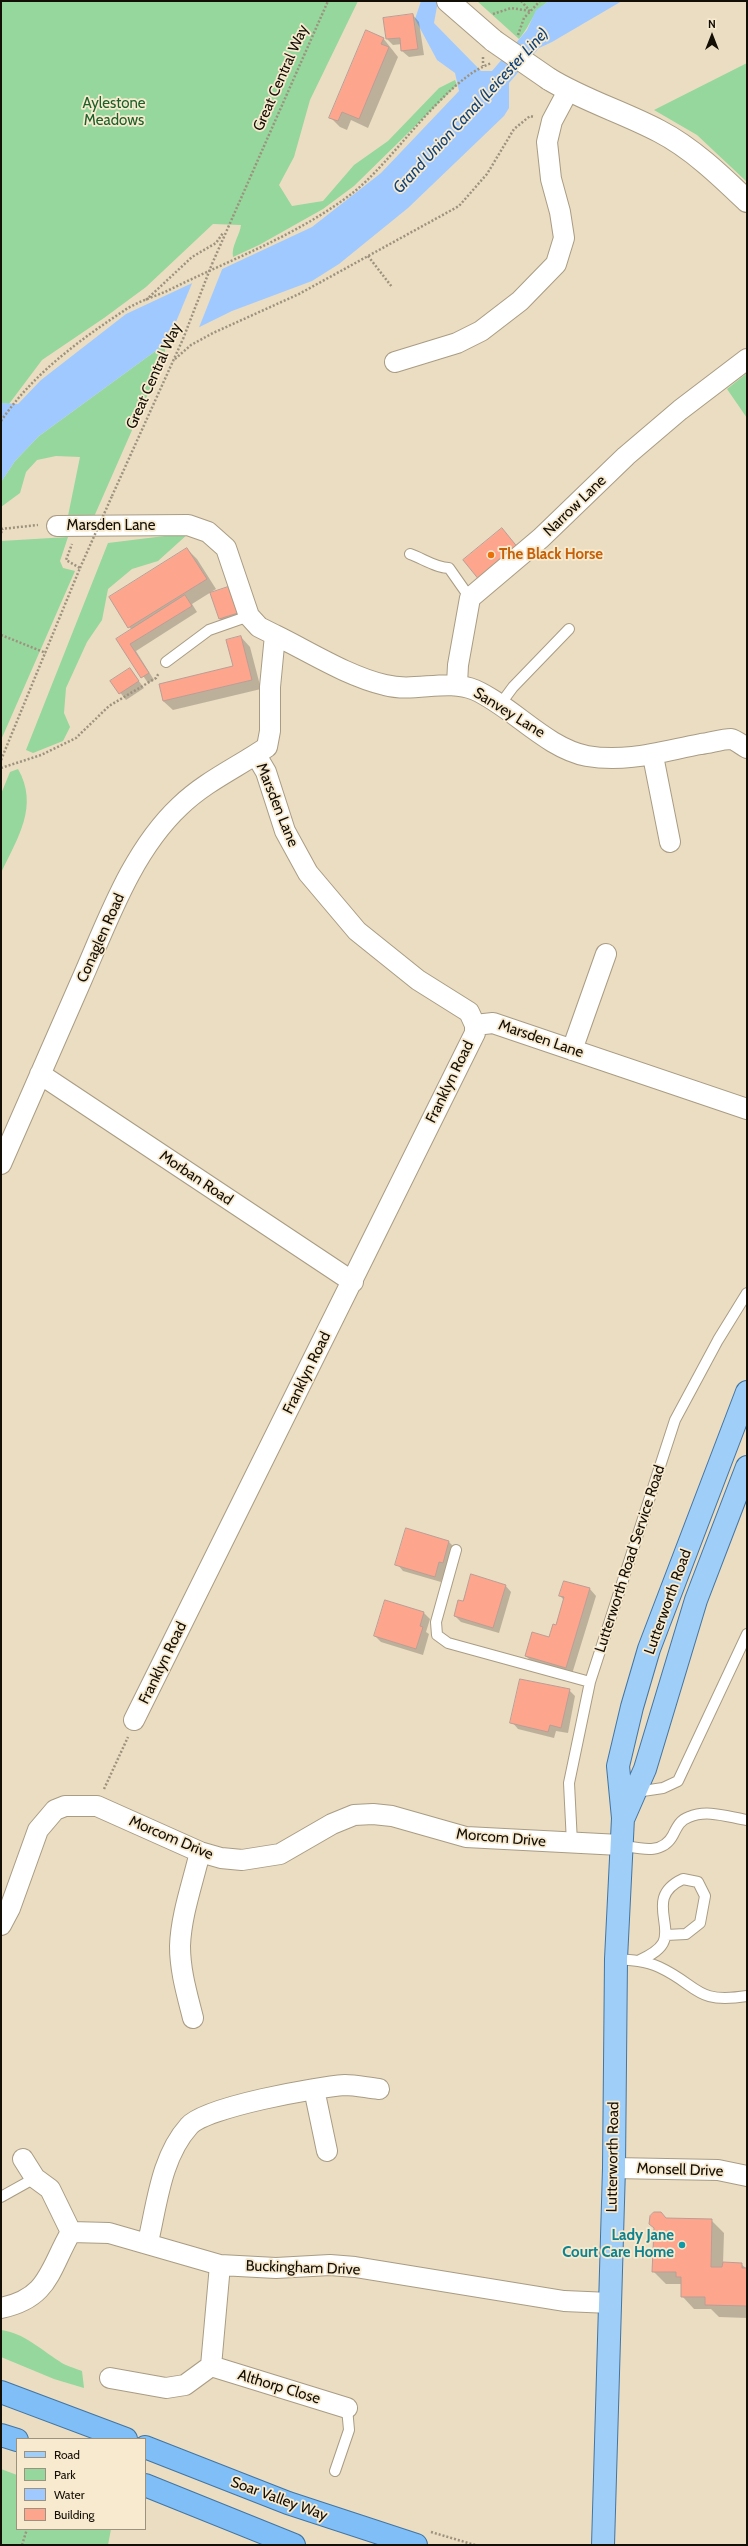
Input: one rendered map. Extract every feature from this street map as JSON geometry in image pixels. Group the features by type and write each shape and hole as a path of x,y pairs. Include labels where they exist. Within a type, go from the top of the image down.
{"highway":[{"path":"1,2392 123,2438"},
{"path":"1,2435 16,2440"},
{"name":"Soar Valley Way","path":"146,2447 295,2506 416,2545"},
{"path":"146,2485 294,2545"}],"main road":[{"name":"Lutterworth Road","path":"603,2545 614,2168 616,1959 620,1845 623,1818 618,1766 632,1707 650,1649 747,1392"},
{"name":"Lutterworth Road","path":"623,1818 636,1792 644,1769 696,1600 747,1467"},
{"path":"618,1766 644,1769"}],"street":[{"path":"448,1 494,41 568,91 660,131 699,158 747,201"},
{"path":"395,362 457,343 481,331 520,301 556,264 564,238 560,212 551,179 547,142 552,121 568,91"},
{"name":"Narrow Lane","path":"470,598 541,538 626,456 680,410 747,359"},
{"name":"Marsden Lane","path":"57,526 188,525 208,532 226,548 249,616 259,627 275,635 270,688 269,742 267,747 256,755 266,772 285,831 308,873 356,931 418,980 469,1012 475,1025 493,1023 747,1110"},
{"path":"457,684 458,665 470,598"},
{"name":"Sanvey Lane","path":"275,635 363,678 386,686 413,688 457,684 476,690 561,745 586,756 614,758 653,756 684,747 732,739 747,748"},
{"name":"Conaglen Road","path":"1,1164 128,878 157,831 180,806 202,788 218,776 256,755"},
{"path":"653,756 670,842"},
{"path":"572,1050 606,954"},
{"name":"Franklyn Road","path":"134,1720 353,1282 475,1032 475,1025"},
{"name":"Morban Road","path":"40,1074 353,1282"},
{"name":"Morcom Drive","path":"1,1925 10,1908 38,1830 47,1817 55,1810 65,1806 96,1806 200,1852 221,1858 262,1859 280,1854 295,1847 332,1824 354,1815 373,1814 392,1816 466,1837 620,1845"},
{"path":"193,2018 183,1981 180,1945 185,1912 200,1852"},
{"path":"148,2242 165,2171 173,2150 189,2125 203,2115 220,2109 314,2089 347,2085 378,2089"},
{"path":"314,2089 327,2151"},
{"path":"1,2308 22,2304 40,2290 71,2232 50,2189 35,2178 23,2159"},
{"name":"Monsell Drive","path":"614,2168 718,2170 747,2176"},
{"name":"Buckingham Drive","path":"71,2232 109,2233 148,2242 220,2265 276,2268 330,2265 355,2267 564,2301 610,2304"},
{"path":"110,2378 154,2388 172,2387 190,2382 211,2366 220,2265"},
{"name":"Althorp Close","path":"211,2366 347,2408"}],"lane":[{"path":"410,554 428,560 441,568 449,568 470,598"},
{"path":"166,662 209,630 249,616"},
{"path":"499,706 513,687 569,629"},
{"name":"Lutterworth Road Service Road","path":"572,1843 569,1783 590,1682 675,1420 718,1340 747,1293"},
{"path":"456,1550 436,1622 437,1635 448,1643 590,1682"},
{"path":"636,1792 663,1788 678,1781 747,1634"},
{"path":"620,1845 647,1850 660,1848 669,1842 681,1821 700,1814 715,1814 747,1820"},
{"path":"638,1961 652,1954 662,1945 666,1935 661,1912 664,1899 670,1888 683,1879 698,1882 705,1896 700,1923 686,1934 666,1935"},
{"path":"616,1959 638,1961 659,1967 694,1991 711,1998 747,1996"},
{"path":"1,2197 35,2178"},
{"path":"335,2471 349,2430 347,2408"}],"path":[{"name":"Great Central Way","path":"1,760 80,568 175,359 212,264 328,1"},
{"path":"521,1 530,11"},
{"path":"1,421 15,400 55,361 126,310 267,245 315,219 339,202 377,172 452,90 481,67"},
{"path":"175,359 191,345 213,333 299,294 459,206 487,174 514,129 530,116 552,121"},
{"path":"142,303 192,257 216,243 227,229"},
{"path":"368,256 392,287"},
{"name":"Marsden Lane","path":"2,529 57,526"},
{"path":"79,526 66,560 80,568"},
{"path":"1,533 2,529"},
{"path":"1,635 46,652"},
{"path":"1,768 41,755 76,738 109,706 156,678 166,662"},
{"path":"96,1806 134,1720"},
{"path":"22,2545 27,2530"}],"green space":[{"name":"Aylestone Meadows","path":"1,1 358,1 310,100 294,157 279,185 292,206 323,201 354,165 388,141 439,88 455,80 457,85 354,186 323,209 259,245 233,257 234,245 241,225 213,224 146,287 104,318 42,360 9,404 1,403"},
{"path":"477,1 549,1 535,14 519,39"},
{"path":"747,63 747,182 697,135 654,110"},
{"path":"165,344 165,355 93,519 68,516 80,457 56,456 37,460 26,472 20,493 1,507 1,482 15,461 39,436"},
{"path":"747,373 747,418 727,389"},
{"path":"189,533 158,561 132,569 108,589 102,620 87,642 66,688 64,713 70,727 63,741 33,753 26,750 108,543"},
{"path":"68,537 60,561 63,568 75,571 1,740 1,541"},
{"path":"18,769 24,783 27,796 26,809 24,821 14,847 1,873 1,794 10,772"},
{"path":"1,2330 17,2334 61,2363 82,2371 84,2388 54,2379 1,2357"},
{"path":"1,2469 16,2475 16,2530 111,2530 108,2545 1,2545"}],"water":[{"name":"Grand Union Canal (Leicester Line)","path":"421,1 438,1 434,23 481,71 492,71 527,30 536,10 549,1 622,1 539,48 509,83 509,108 504,116 408,208 339,264 312,281 232,311 165,344 39,436 15,461 1,482 1,403 18,404 41,380 126,314 312,227 381,173 459,91 455,73 437,60 415,19"}],"pier":[{"path":"223,267 198,330 166,346 193,281"}],"building":[{"path":"413,14 418,49 401,51 400,38 386,39 383,18"},
{"path":"366,30 384,38 381,44 389,47 359,119 342,112 338,121 329,118"},
{"name":"The Black Horse","path":"502,528 519,549 480,581 463,560"},
{"path":"187,548 207,579 128,628 109,597"},
{"path":"228,587 238,613 219,619 210,593"},
{"path":"185,595 192,606 130,644 149,673 141,678 116,639"},
{"path":"241,636 252,680 163,701 159,684 233,666 226,640"},
{"path":"130,668 139,681 119,694 110,681"},
{"path":"406,1528 449,1541 443,1563 439,1562 435,1577 395,1565"},
{"path":"471,1574 506,1585 493,1628 454,1616 458,1600 463,1601"},
{"path":"564,1581 590,1588 566,1668 525,1656 532,1632 549,1637 553,1624 556,1625 564,1597 559,1596"},
{"path":"385,1600 424,1612 420,1626 423,1627 416,1649 374,1636"},
{"path":"520,1679 570,1689 561,1728 550,1725 548,1732 510,1723"},
{"name":"Lady Jane Court Care Home","path":"654,2212 661,2212 666,2218 712,2219 711,2267 722,2267 723,2262 742,2263 742,2268 747,2268 747,2306 705,2305 705,2297 681,2297 681,2277 676,2277 676,2272 652,2272 654,2228 649,2224 650,2216"}],"place":[{"name":"The Black Horse","path":"491,555"},
{"name":"Lady Jane Court Care Home","path":"682,2245"}]}
